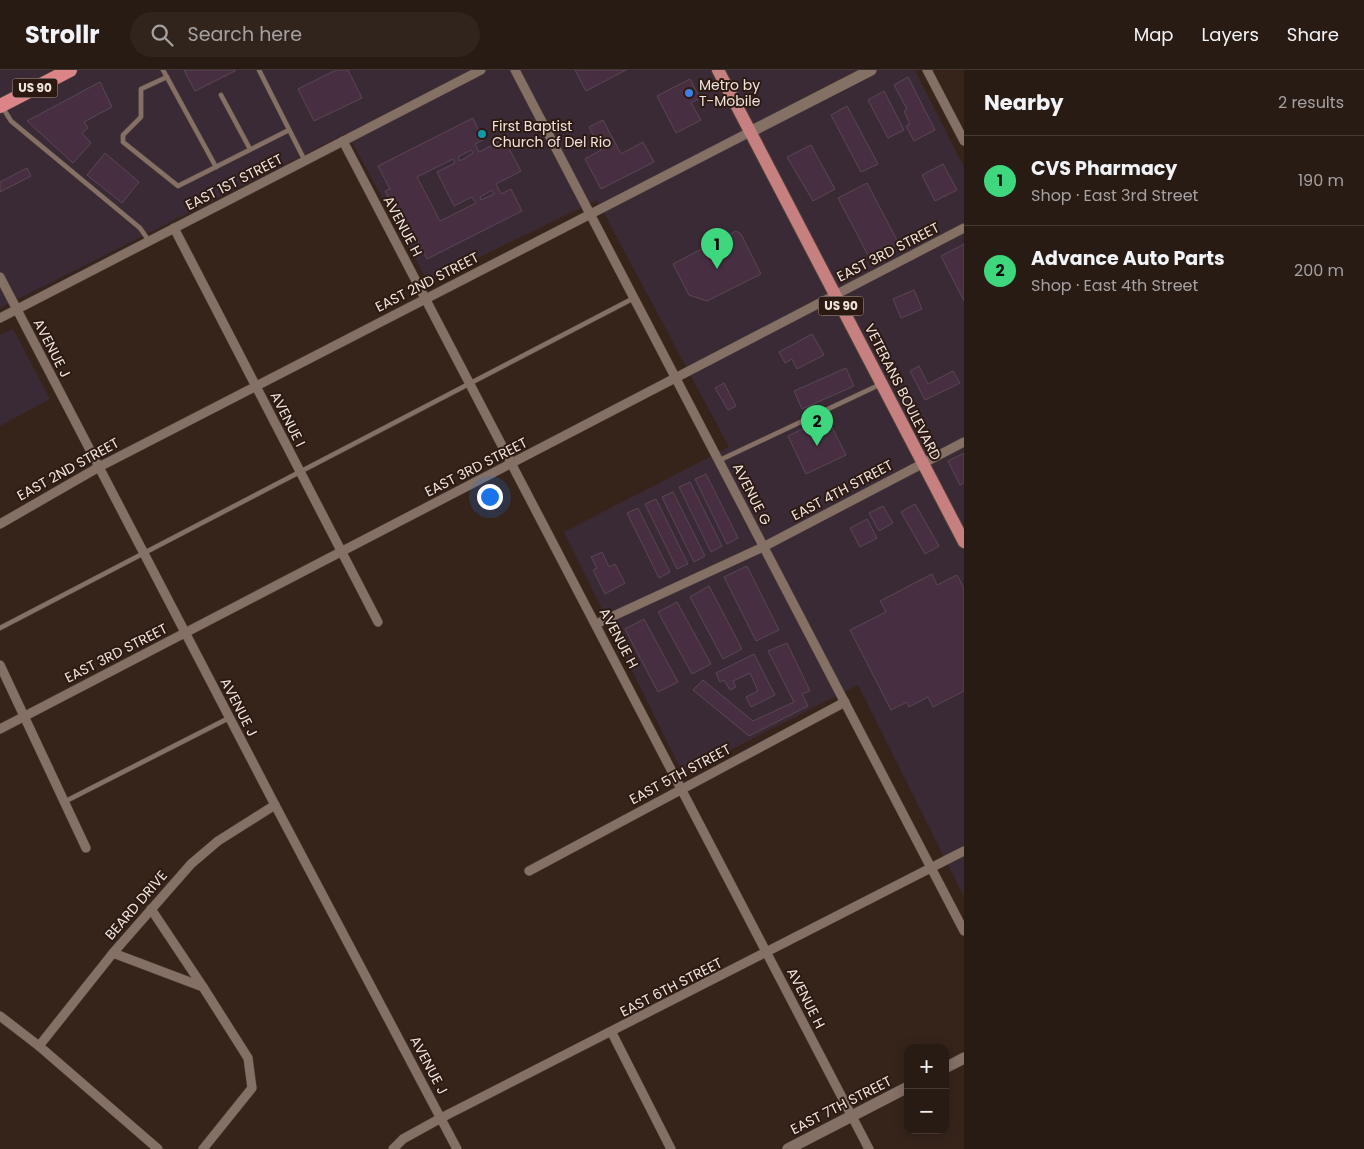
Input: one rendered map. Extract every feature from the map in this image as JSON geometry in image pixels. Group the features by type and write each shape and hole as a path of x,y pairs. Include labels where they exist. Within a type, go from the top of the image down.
{"highway":[{"name":"US 90","path":"1,106 70,70"}],"main road":[{"name":"VETERANS BOULEVARD","path":"718,70 883,383 964,542"}],"street":[{"name":"EAST 1ST STREET","path":"0,318 481,70"},
{"name":"AVENUE G","path":"515,70 964,931"},
{"name":"EAST 2ND STREET","path":"0,524 99,468 256,386 871,70"},
{"path":"927,70 964,141"},
{"name":"AVENUE H","path":"343,141 869,1149"},
{"name":"AVENUE I","path":"174,228 378,622"},
{"name":"EAST 3RD STREET","path":"0,730 964,228"},
{"name":"AVENUE J","path":"0,277 229,718 457,1149"},
{"name":"EAST 4TH STREET","path":"596,624 764,547 964,442"},
{"path":"0,665 26,716 86,848"},
{"name":"EAST 5TH STREET","path":"530,871 681,788 844,702"},
{"name":"BEARD DRIVE","path":"39,1046 113,953 191,864 218,841 275,805"},
{"name":"EAST 6TH STREET","path":"393,1149 403,1139 441,1118 612,1033 964,851"},
{"path":"151,908 248,1058 252,1088 202,1149"},
{"path":"113,953 203,987"},
{"path":"0,1016 39,1046 158,1149"},
{"path":"612,1033 671,1149"},
{"path":"949,1066 964,1058"},
{"name":"EAST 7TH STREET","path":"788,1149 904,1089"}],"lane":[{"path":"163,70 216,167"},
{"path":"259,70 305,161"},
{"path":"167,77 141,89 141,117 123,135 123,142 178,186 289,130"},
{"path":"221,95 250,149"},
{"path":"1,106 11,121 140,228 149,241"},
{"path":"0,628 634,298"},
{"path":"720,460 883,383"},
{"path":"64,802 229,718"}],"shaded area":[{"path":"0,70 915,70 964,167 964,897 858,685 683,774 564,532 729,447 597,200 428,282 347,133 0,308"},
{"path":"13,329 50,399 0,426 0,335"}],"building":[{"path":"184,70 235,70 235,71 195,91"},
{"path":"336,70 348,70 362,98 314,121 298,89"},
{"path":"575,70 626,70 586,91"},
{"path":"908,77 935,130 914,141 906,126 910,124 904,111 907,109 894,85"},
{"path":"690,79 700,98 691,103 701,120 676,133 657,96"},
{"path":"100,82 112,107 84,122 88,128 82,133 91,143 73,163 27,121"},
{"path":"884,91 904,130 888,138 868,100"},
{"path":"847,106 878,164 861,172 831,115"},
{"path":"473,118 483,140 475,144 479,152 504,139 521,171 496,184 501,194 511,189 522,211 427,259 415,236 409,239 385,191 390,189 378,166","holes":["471,150 473,153 460,161 458,157","453,159 455,163 437,172 454,206 472,197 476,203 440,221 417,177","492,190 494,194 481,200 480,197"]},
{"path":"603,120 621,154 643,142 654,162 601,189 585,159 601,150 589,127"},
{"path":"811,145 835,189 813,201 787,157"},
{"path":"105,153 139,182 122,203 87,175"},
{"path":"943,164 957,190 935,201 922,175"},
{"path":"27,168 31,176 0,192 0,182"},
{"path":"867,183 899,244 870,259 838,198"},
{"path":"736,231 741,234 761,274 707,301 689,295 673,264"},
{"path":"964,244 964,301 941,256"},
{"path":"914,290 922,309 901,318 893,299"},
{"path":"812,334 824,355 797,369 792,359 785,363 779,352"},
{"path":"919,366 928,384 953,371 960,383 925,400 910,371"},
{"path":"846,368 854,386 802,409 794,391"},
{"path":"724,383 736,406 728,410 715,388"},
{"path":"827,417 846,455 806,474 788,436"},
{"path":"964,453 964,483 960,485 948,461"},
{"path":"706,474 738,538 727,544 695,479"},
{"path":"690,482 722,546 711,552 679,487"},
{"path":"673,492 705,556 694,562 662,497"},
{"path":"656,499 688,564 677,569 645,504"},
{"path":"915,504 939,546 925,554 901,512"},
{"path":"883,506 893,523 879,531 869,513"},
{"path":"638,508 670,572 659,578 627,513"},
{"path":"867,519 877,538 860,547 850,528"},
{"path":"602,552 609,567 615,564 625,583 605,594 593,570 597,568 591,557"},
{"path":"747,566 779,630 756,641 724,577"},
{"path":"932,574 937,585 957,575 964,588 964,691 933,707 928,697 909,707 907,702 891,710 850,630 886,612 880,601"},
{"path":"709,586 742,649 723,659 690,597"},
{"path":"677,602 711,664 692,674 658,612"},
{"path":"644,619 678,682 658,692 625,629"},
{"path":"787,643 810,691 802,694 808,706 749,736 693,690 703,680 753,721 794,702 768,651"},
{"path":"754,654 775,695 751,707 746,697 758,691 750,673 733,681 736,687 730,690 724,680 720,682 716,673"}],"place":[{"name":"Metro by T-Mobile","path":"689,93"},
{"name":"First Baptist Church of Del Rio","path":"482,134"},
{"name":"CVS Pharmacy","path":"717,269"},
{"name":"Advance Auto Parts","path":"817,446"}]}
